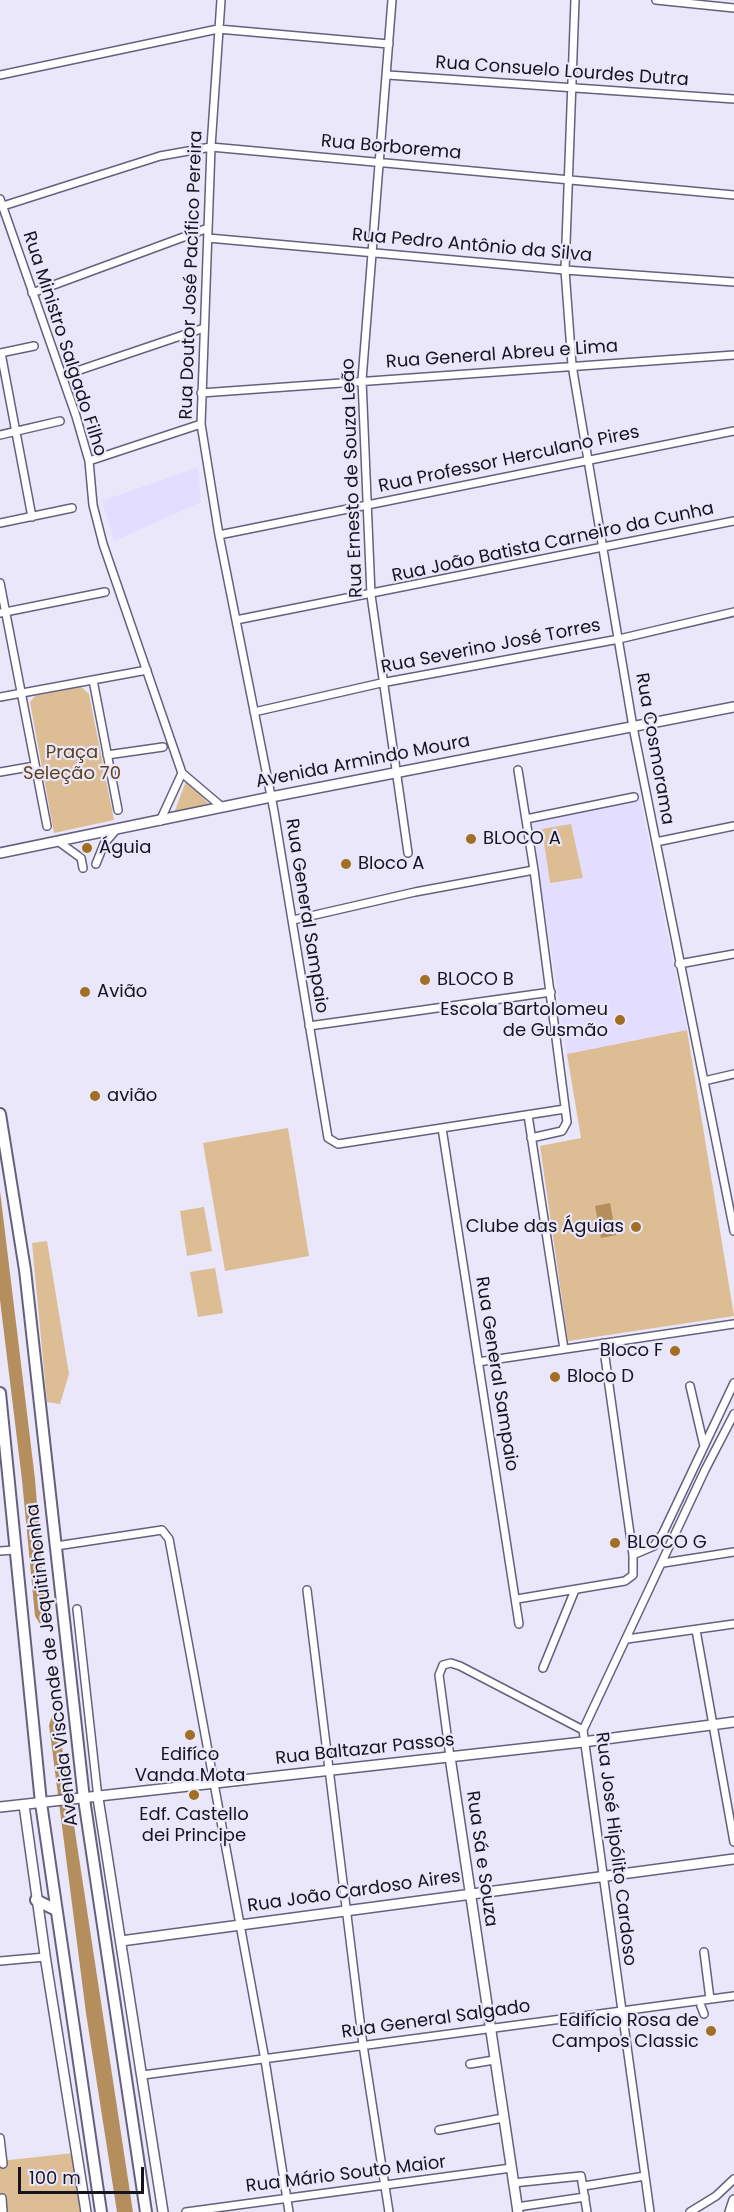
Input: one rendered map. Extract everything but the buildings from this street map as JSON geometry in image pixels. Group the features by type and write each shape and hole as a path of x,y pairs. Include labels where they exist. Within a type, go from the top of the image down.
{"main road":[{"name":"Avenida Visconde de Jequitinhonha","path":"0,1114 25,1270 56,1546 79,1799 146,2212"},
{"name":"Avenida Visconde de Jequitinhonha","path":"0,1393 15,1550 56,1910 100,2212"},
{"path":"36,1900 56,1910"}],"street":[{"name":"Rua Doutor José Pacífico Pereira","path":"220,0 211,147 201,424 219,535 271,796"},
{"name":"Rua Ernesto de Souza Leão","path":"392,0 388,75 362,380 371,595 394,774 408,853"},
{"name":"Rua Cosmorama","path":"575,0 565,270 572,365 633,727 734,1231"},
{"path":"656,0 734,8"},
{"path":"0,75 218,29 388,44"},
{"name":"Rua Consuelo Lourdes Dutra","path":"388,75 734,99"},
{"name":"Rua Borborema","path":"1,203 160,156 211,147 734,195"},
{"name":"Rua Ministro Salgado Filho","path":"1,203 89,460 93,505 103,544 182,773"},
{"path":"32,293 208,228"},
{"name":"Rua Pedro Antônio da Silva","path":"208,238 565,270 734,282"},
{"path":"62,376 204,328"},
{"path":"32,517 1,353 34,346"},
{"name":"Rua General Abreu e Lima","path":"201,393 572,365 734,356"},
{"path":"0,435 60,421"},
{"path":"89,460 201,424"},
{"name":"Rua Professor Herculano Pires","path":"219,535 734,431"},
{"path":"0,523 72,508"},
{"name":"Rua João Batista Carneiro da Cunha","path":"237,620 603,549 734,521"},
{"path":"0,583 3,613 47,826"},
{"path":"3,613 105,592"},
{"name":"Rua Severino José Torres","path":"254,712 381,683 619,639 734,612"},
{"path":"0,697 147,670"},
{"path":"93,680 118,810"},
{"name":"Avenida Armindo Moura","path":"0,854 271,796 734,707"},
{"path":"107,755 163,747"},
{"path":"0,772 35,766"},
{"path":"518,770 551,992 567,1126 562,1131 531,1138"},
{"path":"160,821 182,773 222,807"},
{"name":"Rua General Sampaio","path":"271,796 309,1026 331,1142 338,1144 565,1109"},
{"path":"526,819 634,797"},
{"path":"656,842 734,826"},
{"path":"96,864 98,856 115,831"},
{"path":"59,842 81,858 89,859 98,856"},
{"path":"81,858 83,868"},
{"path":"293,920 415,892 534,870"},
{"path":"679,963 734,954"},
{"path":"309,1026 551,992"},
{"path":"704,1081 734,1074"},
{"path":"528,1114 564,1349"},
{"name":"Rua General Sampaio","path":"442,1128 517,1599 519,1624"},
{"path":"478,1362 734,1324"},
{"path":"517,1599 630,1579 634,1570 603,1343"},
{"path":"633,1555 648,1550 657,1543 734,1383"},
{"path":"690,1386 704,1446"},
{"name":"Rua José Hipólito Cardoso","path":"650,2212 583,1730 705,1470 734,1414"},
{"path":"56,1546 162,1530 169,1539 265,2060 289,2212"},
{"path":"0,1551 15,1550"},
{"path":"663,1563 734,1552"},
{"path":"307,1590 327,1771 363,2045 389,2212"},
{"path":"543,1668 575,1590"},
{"path":"77,1609 98,1798"},
{"path":"627,1640 734,1624"},
{"path":"696,1630 734,1842"},
{"name":"Rua Sá e Souza","path":"517,2210 450,1757 439,1675 443,1665 447,1663 460,1666 583,1730"},
{"name":"Rua Baltazar Passos","path":"0,1807 98,1798 583,1742 734,1722"},
{"name":"Avenida Visconde de Jequitinhonha","path":"98,1798 163,2212"},
{"path":"24,1804 36,1900 86,2212"},
{"name":"Rua João Cardoso Aires","path":"121,1941 469,1893 547,1887 734,1859"},
{"path":"704,1952 710,1999"},
{"path":"0,1961 45,1957"},
{"name":"Rua General Salgado","path":"143,2074 265,2060 489,2027 734,1996"},
{"path":"701,2006 704,2014"},
{"path":"470,2064 494,2060"},
{"path":"439,2130 503,2118"},
{"path":"0,2138 3,2164"},
{"name":"Rua Mário Souto Maior","path":"186,2212 511,2168"},
{"path":"513,2184 578,2175 583,2178 587,2212"},
{"path":"584,2186 645,2176"},
{"path":"690,2212 716,2196 734,2179"},
{"path":"1,2196 10,2201"},
{"path":"1,2196 3,2212"},
{"path":"517,2210 585,2197"},
{"path":"730,2212 734,2200"}],"shaded area":[{"path":"198,467 201,502 114,541 102,501"},
{"path":"640,798 687,1030 567,1054 531,820"},
{"path":"0,1191 35,1479 46,1616 40,1624 35,1616 22,1480 0,1300"},
{"path":"610,1203 616,1235 601,1238 595,1206"},
{"path":"53,1713 58,1720 133,2212 117,2212 86,2013 49,1725"}],"green space":[{"name":"Praça Seleção 70","path":"81,687 89,694 114,820 54,833 30,702 35,696"},
{"path":"186,781 210,805 174,813"},
{"path":"571,824 583,878 550,883 542,829"},
{"name":"Clube das Águias","path":"687,1030 734,1316 568,1341 540,1146 581,1138 567,1054"},
{"path":"288,1128 309,1256 225,1271 203,1143"},
{"path":"204,1207 212,1251 187,1256 180,1211"},
{"path":"47,1241 69,1374 60,1404 47,1402 32,1243"},
{"path":"215,1268 223,1313 198,1317 190,1272"},
{"path":"74,2153 83,2212 0,2212 0,2161"}],"place":[{"name":"BLOCO A","path":"471,839"},
{"name":"Águia","path":"87,848"},
{"name":"Bloco A","path":"346,864"},
{"name":"BLOCO B","path":"425,980"},
{"name":"Avião","path":"85,992"},
{"name":"Escola Bartolomeu de Gusmão","path":"620,1020"},
{"name":"avião","path":"95,1096"},
{"name":"Clube das Águias","path":"636,1227"},
{"name":"Bloco F","path":"675,1351"},
{"name":"Bloco D","path":"555,1377"},
{"name":"BLOCO G","path":"615,1543"},
{"name":"Edifíco Vanda Mota","path":"190,1735"},
{"name":"Edf. Castello dei Principe","path":"194,1795"},
{"name":"Edifício Rosa de Campos Classic","path":"711,2031"}]}
